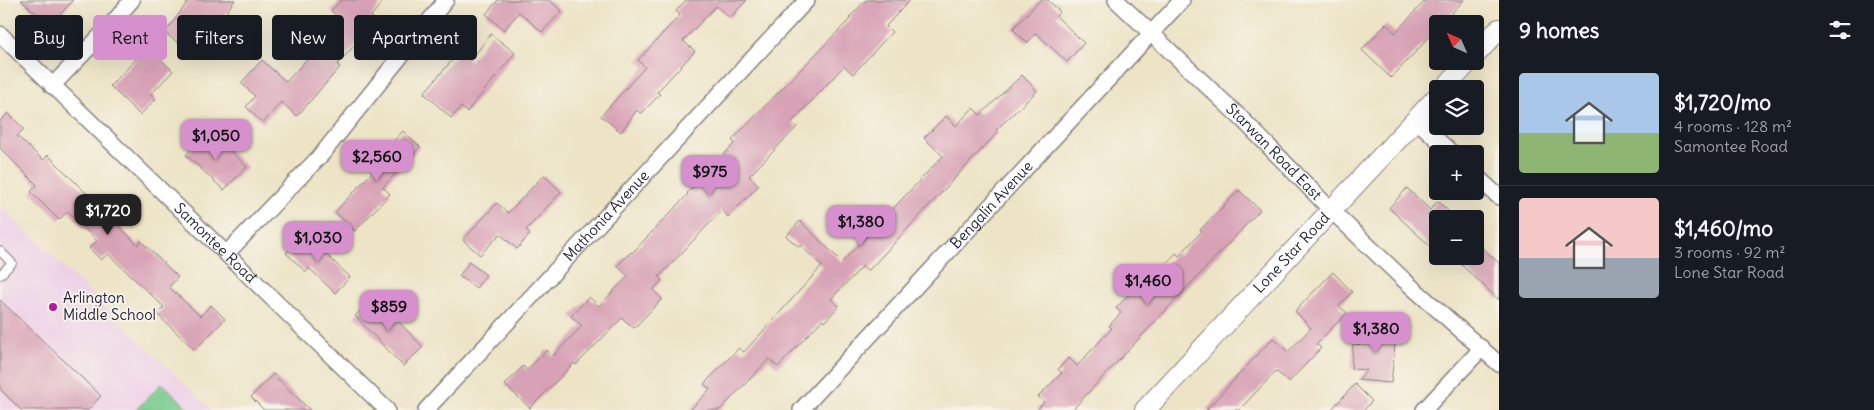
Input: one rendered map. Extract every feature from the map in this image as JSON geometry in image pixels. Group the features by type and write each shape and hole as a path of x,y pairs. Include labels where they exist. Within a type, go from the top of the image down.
{"street":[{"path":"52,86 109,27 132,0"},
{"path":"226,253 322,154 446,0"},
{"name":"Mathonia Avenue","path":"426,410 807,0"},
{"name":"Starwan Road East","path":"1116,0 1243,120 1331,210 1404,280 1499,364"},
{"name":"Bengalin Avenue","path":"801,410 1182,0"},
{"path":"1484,46 1499,30"},
{"name":"Samontee Road","path":"0,34 387,410"},
{"path":"1452,80 1462,70"},
{"name":"Lone Star Road","path":"1145,410 1429,105"},
{"path":"1416,119 1443,145"},
{"path":"1484,183 1499,197"},
{"path":"1424,410 1482,348"}],"lane":[{"path":"0,251 12,263 0,275"}],"shaded area":[{"name":"Arlington Middle School","path":"0,205 211,410 0,410"}],"green space":[{"path":"162,383 190,410 136,410"}],"building":[{"path":"21,0 73,0 60,15 38,15"},
{"path":"189,0 235,0 224,15 178,15"},
{"path":"341,0 384,0 372,15 354,15 354,46 344,57 344,15 335,15 331,11"},
{"path":"498,0 549,0 562,11 542,32 519,12 504,30 486,14"},
{"path":"686,0 747,0 730,18 716,6 683,41 695,51 657,92 660,94 641,114 637,110 621,132 601,116 645,67 638,60 680,15 676,11"},
{"path":"866,0 910,0 886,26 892,32 853,74 844,66 792,122 797,127 749,176 759,185 728,217 722,210 659,277 662,280 653,290 662,299 634,328 622,318 530,408 505,385 523,366 527,370 547,350 553,356 582,326 571,316 589,297 599,306 628,276 617,266 632,253 688,194 735,143 732,140 850,19"},
{"path":"1040,0 1048,0 1060,12 1056,16 1084,43 1067,62 1036,33 1027,43 1013,29"},
{"path":"1426,0 1464,0 1450,15 1429,15 1429,38 1391,78 1362,50 1386,24 1395,33"},
{"path":"177,16 177,42 167,34 167,30"},
{"path":"491,34 515,53 467,112 461,107 451,118 424,93 452,60 477,60 477,52"},
{"path":"135,60 162,60 173,71 151,94 156,99 140,115 110,86"},
{"path":"262,60 286,82 306,60 341,60 337,65 340,67 297,116 281,102 263,123 246,107 255,96 241,83"},
{"path":"1022,75 1037,91 996,130 998,132 868,271 863,266 831,299 839,306 824,322 822,320 778,367 769,359 720,410 690,410 710,389 704,384 739,348 744,352 822,266 800,245 799,247 786,236 800,221 842,262 943,156 924,138 946,116 956,126 973,108 980,115"},
{"path":"8,113 24,129 17,136 43,160 48,155 138,245 141,241 178,277 169,287 200,316 211,305 225,319 195,350 157,314 164,307 108,254 101,260 89,248 97,241 68,211 59,220 31,192 37,185 0,148 0,121"},
{"path":"209,131 247,167 224,190 186,155"},
{"path":"403,131 420,147 383,187 390,194 355,231 335,212 377,167 373,164"},
{"path":"544,175 561,192 526,230 530,234 517,249 500,234 480,255 463,240 497,203 508,213"},
{"path":"1407,188 1430,210 1429,245 1389,208"},
{"path":"1239,190 1260,210 1072,410 1037,410 1044,402 1038,397 1062,373 1058,369 1069,358 1077,366 1112,328 1109,326 1121,313 1116,308 1136,287 1140,291 1176,253 1179,256 1202,231 1200,230"},
{"path":"1438,201 1447,210 1430,210"},
{"path":"305,234 350,277 335,293 309,268 306,272 286,253"},
{"path":"1484,249 1499,263 1499,300 1462,265 1484,265"},
{"path":"469,262 486,275 476,288 459,276"},
{"path":"1333,272 1352,292 1339,306 1347,313 1316,344 1321,348 1289,382 1276,371 1239,410 1206,410 1273,338 1288,352 1311,328 1295,311"},
{"path":"375,297 423,347 403,366 355,316"},
{"path":"0,300 101,396 88,410 21,410 0,389"},
{"path":"1367,325 1397,327 1391,383 1358,380 1367,370 1351,369 1353,344 1365,345"},
{"path":"273,374 310,410 264,410 251,397"},
{"path":"1355,384 1372,401 1364,410 1331,410"}],"place":[{"name":"Arlington Middle School","path":"53,307"}]}
